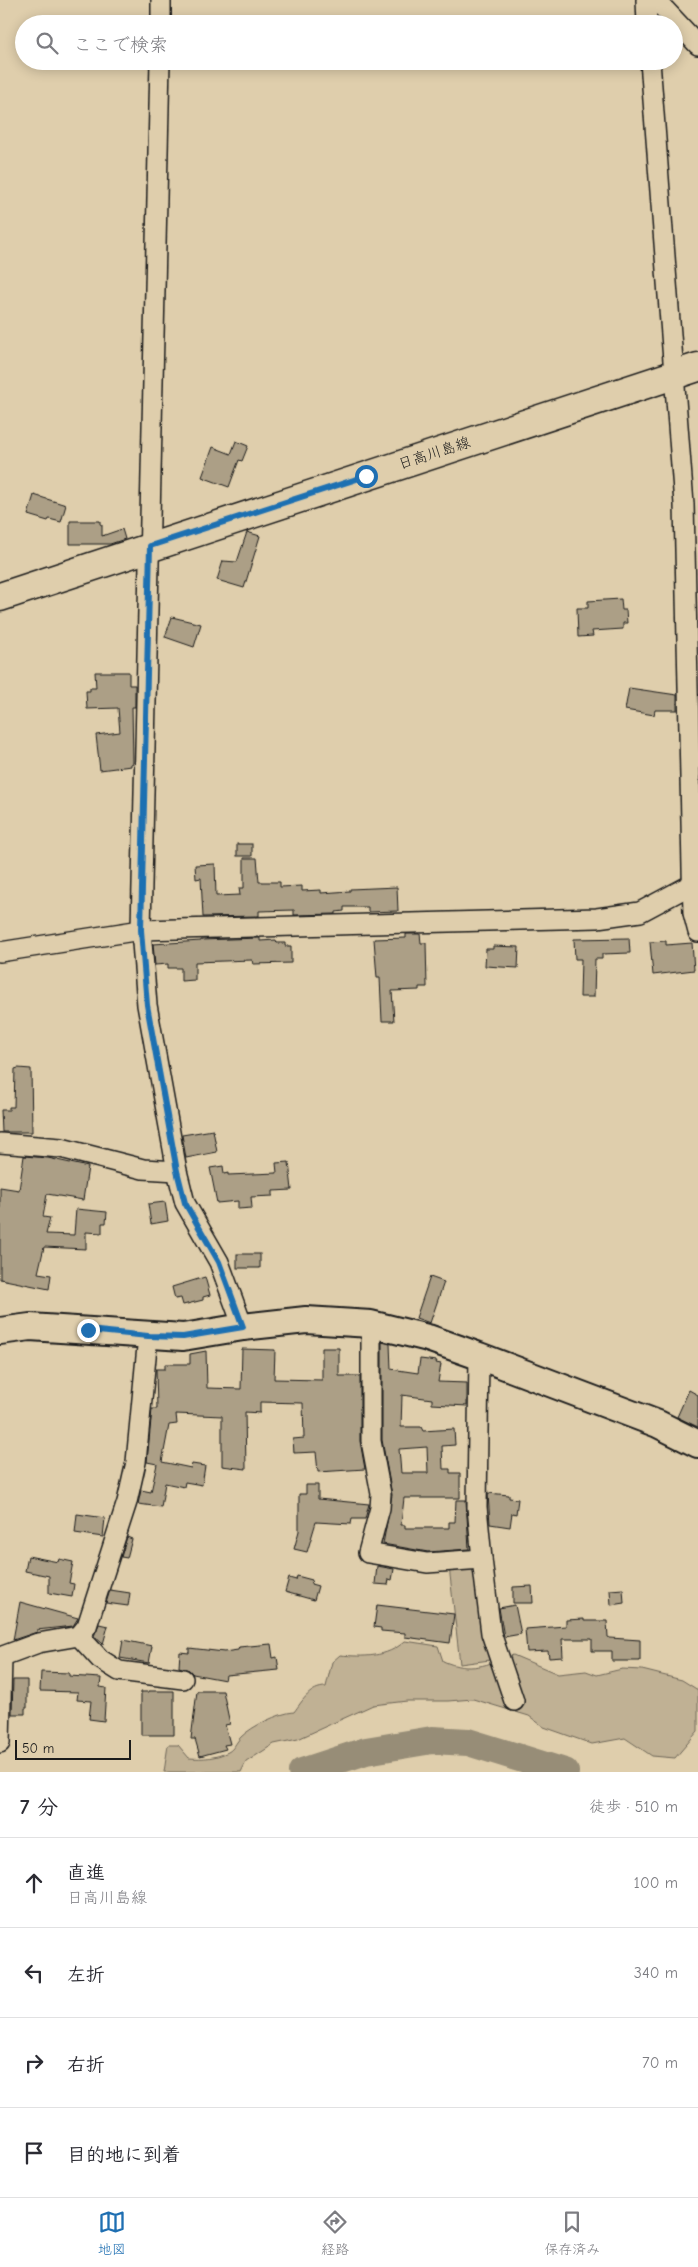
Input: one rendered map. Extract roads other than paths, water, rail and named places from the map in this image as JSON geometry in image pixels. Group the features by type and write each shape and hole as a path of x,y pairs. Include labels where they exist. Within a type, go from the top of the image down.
{"main road":[{"name":"日高川島線","path":"0,597 150,546 686,371"}],"street":[{"path":"161,15 162,0"},
{"path":"646,0 647,15"},
{"path":"656,0 670,15"},
{"path":"683,29 698,45"},
{"path":"160,70 141,930 147,1005 177,1171 185,1203 219,1262 243,1327"},
{"path":"651,70 686,371 691,504 695,882 693,914 698,932"},
{"path":"0,952 141,930 597,918 640,912 695,882"},
{"path":"0,1142 61,1148 143,1169 177,1171"},
{"path":"0,1331 30,1327 183,1337 243,1327 306,1320 371,1324 428,1338 479,1356 658,1424 698,1444"},
{"path":"371,1324 371,1441 381,1494 380,1508 368,1553 427,1563 482,1558"},
{"path":"0,1743 1,1657 38,1643 78,1636 87,1626 127,1502 136,1462 148,1336"},
{"path":"479,1356 477,1506 482,1558 492,1634 514,1702"},
{"path":"78,1636 100,1659 119,1672 183,1679"}],"waterway":[{"path":"302,1772 366,1751 432,1740 468,1742 565,1772"}]}
